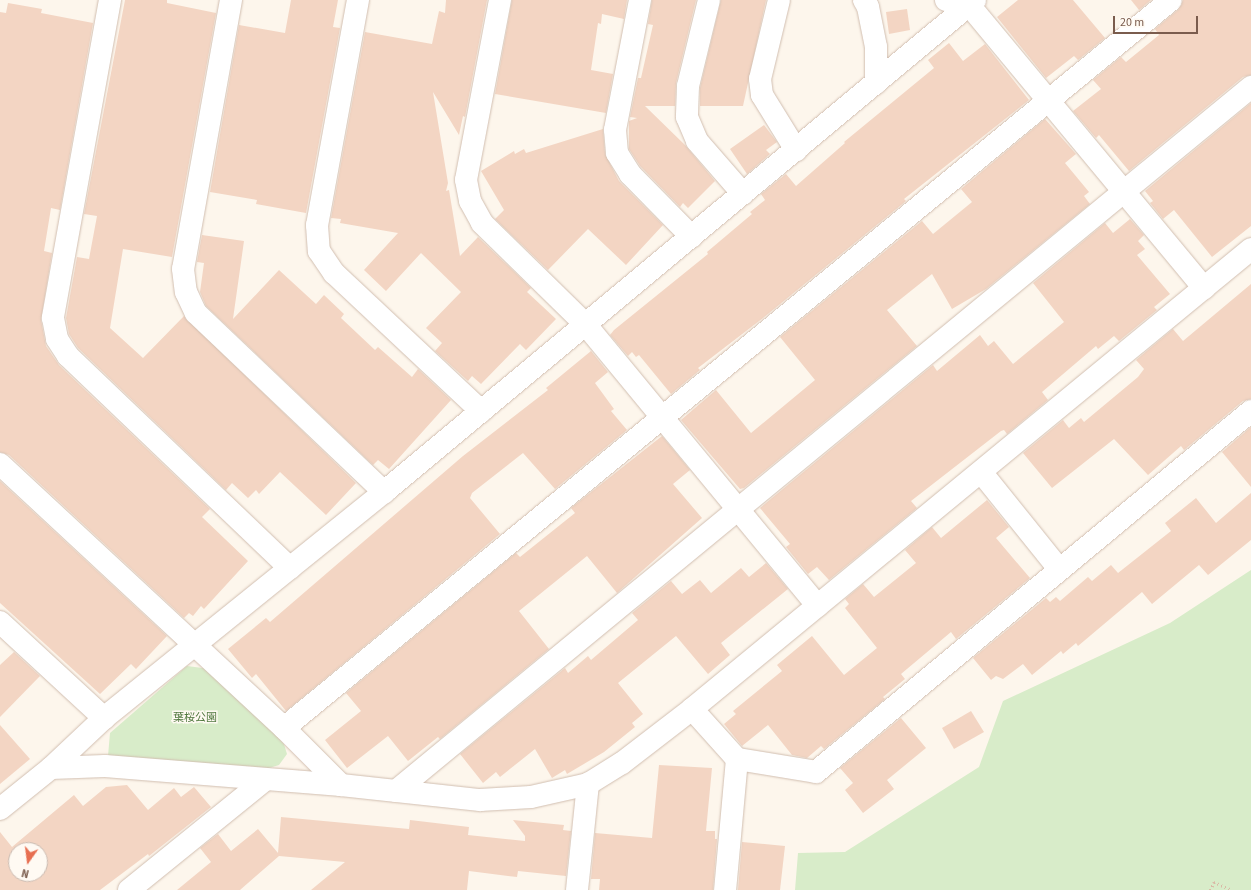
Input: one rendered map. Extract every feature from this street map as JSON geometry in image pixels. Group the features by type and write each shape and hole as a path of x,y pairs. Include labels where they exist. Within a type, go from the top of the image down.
{"street":[{"path":"110,0 53,318 57,338 68,356 290,568"},
{"path":"231,0 183,269 186,292 196,313 384,492"},
{"path":"358,0 317,225 319,251 334,273 481,411"},
{"path":"500,0 466,180 470,200 482,223 586,325 818,606"},
{"path":"640,0 615,130 618,153 630,174 692,237"},
{"path":"709,0 688,86 687,117 697,141 743,194"},
{"path":"779,0 760,78 762,96 796,150"},
{"path":"864,0 868,7 876,47 876,84"},
{"path":"946,0 972,3 1048,101 1204,288"},
{"path":"284,728 1171,0"},
{"path":"0,809 51,768 104,718 384,492 972,3"},
{"path":"396,791 1251,87"},
{"path":"51,768 106,766 341,785 480,800 531,797 588,784 622,763 692,709 1251,249"},
{"path":"692,709 737,759 816,772 1251,411"},
{"path":"0,464 194,646 284,728 341,785"},
{"path":"981,472 1059,569"},
{"path":"0,622 104,718"},
{"path":"724,890 737,759"},
{"path":"128,890 266,779"},
{"path":"577,890 588,784"}],"path":[{"path":"1210,890 1214,882 1232,890"}],"green space":[{"path":"1251,570 1251,890 795,890 798,853 845,852 979,767 1003,701 1170,623"},
{"name":"葉桜公園","path":"187,666 210,669 283,741 287,754 279,765 269,768 108,756 110,733"}],"building":[{"path":"125,0 167,0 167,3 216,13 172,257 123,249 110,328 143,358 184,316 356,483 326,515 280,472 259,494 256,490 248,498 232,483 226,490 78,348 69,334 66,318 77,257 89,259 97,216 84,214"},
{"path":"291,0 338,0 333,27 340,28 306,213 256,204 257,200 210,192 239,25 285,33"},
{"path":"446,0 487,0 465,117 463,116 459,135 433,92 448,183 446,191 449,190 460,256 478,237 531,288 527,292 556,319 526,350 520,344 481,384 472,376 468,381 435,351 442,343 426,328 461,292 421,253 386,291 364,270 398,233 340,223 341,219 331,218 365,32 432,44 439,11 445,13"},
{"path":"512,0 627,0 624,19 602,14 601,24 598,23 591,70 613,74 606,113 495,94"},
{"path":"652,0 696,0 676,83 675,106 645,106 685,145 715,181 688,208 683,203 680,207 640,166 629,149 629,121 637,118 630,117 638,78 641,78 653,25 648,24"},
{"path":"721,0 766,0 743,106 700,106 700,88"},
{"path":"1018,0 1073,0 1105,38 1078,60 1074,56 1046,78 997,17"},
{"path":"1131,0 1151,0 1139,10"},
{"path":"1183,0 1251,0 1251,75 1243,77 1129,171 1099,135 1096,138 1073,111 1101,89 1093,80 1121,57 1126,62 1159,35 1155,29 1179,9"},
{"path":"8,3 42,9 41,13 93,23 60,210 51,208 44,251 52,253 41,320 46,346 59,365 210,509 202,517 248,561 204,609 201,606 193,616 189,613 184,618 9,455 0,452 0,12 6,13"},
{"path":"907,9 910,30 889,34 886,12"},
{"path":"949,43 963,61 985,44 1029,100 904,199 906,201 763,318 698,368 700,370 671,394 639,355 636,357 632,352 628,356 610,335 614,330 708,254 707,252 752,214 750,212 765,200 761,194 786,174 796,186 845,143 844,142 934,68 928,60"},
{"path":"1251,103 1251,226 1212,257 1174,210 1163,219 1150,203 1153,201 1145,191"},
{"path":"1045,119 1076,154 1065,163 1089,192 1084,196 1090,204 986,289 952,309 932,274 887,310 917,346 744,488 740,489 681,420 716,390 751,433 815,380 780,337 922,221 933,234 972,202 961,189"},
{"path":"764,125 777,142 766,150 770,154 747,174 730,149"},
{"path":"603,129 605,154 619,181 663,225 626,265 588,229 548,270 495,219 504,210 481,171 514,151 515,154 524,149 526,153"},
{"path":"1130,219 1144,235 1138,241 1145,249 1137,255 1170,294 1154,307 1157,310 1119,341 1114,336 1098,349 1096,346 1042,392 1048,400 1007,434 1004,430 1001,431 911,501 917,508 829,580 817,567 808,574 786,547 790,544 760,508 933,365 937,371 980,335 988,346 994,341 1013,364 1064,322 1033,283 1105,223 1113,233"},
{"path":"202,235 244,241 233,319 279,270 316,304 324,295 344,314 341,318 375,350 378,347 412,377 418,369 451,400 389,469 378,460 373,465 206,306 200,292 204,263 197,262"},
{"path":"1251,284 1251,399 1243,401 1184,450 1181,446 1148,475 1114,439 1052,488 1023,453 1063,420 1069,428 1081,418 1084,422 1138,377 1144,369 1136,360 1173,329 1183,341"},
{"path":"591,351 608,372 595,383 614,409 611,411 627,430 555,489 523,453 472,493 470,498 500,534 286,711 256,674 252,678 228,649 266,618 270,622 463,456 548,390 546,388"},
{"path":"1251,427 1251,487 1222,452"},
{"path":"662,436 690,470 673,484 702,518 617,593 587,556 519,611 549,649 440,739 438,737 408,761 388,736 347,768 325,740 361,711 346,693 516,553 520,557 575,513 571,508"},
{"path":"0,481 167,636 136,669 131,664 100,694 0,603"},
{"path":"1251,493 1251,540 1208,575 1199,565 1152,604 1142,592 1078,646 1076,643 1063,654 1061,651 1032,675 1023,664 1003,679 996,676 991,680 973,658 1046,598 1050,602 1056,597 1060,601 1088,577 1092,581 1111,565 1118,573 1171,531 1165,523 1196,498 1216,523"},
{"path":"987,500 1009,527 996,538 1030,578 956,639 951,632 901,674 905,679 883,697 885,699 824,749 821,746 807,758 792,755 768,725 742,746 724,724 736,714 733,711 782,671 777,665 812,636 844,675 877,648 845,608 849,604 845,599 863,584 874,597 916,563 905,550 932,527 941,538"},
{"path":"766,563 788,589 721,643 730,655 708,674 676,636 618,683 643,714 632,723 635,727 604,752 567,774 565,770 552,778 535,749 500,777 496,772 483,783 460,754 565,668 568,673 588,656 591,660 638,620 632,613 671,581 682,594 700,580 711,593 741,568 749,577"},
{"path":"14,652 40,676 0,717 0,665"},
{"path":"971,711 984,732 954,749 942,728"},
{"path":"901,718 926,748 887,780 894,789 863,813 845,790 853,783 840,768"},
{"path":"0,725 30,759 0,784"},
{"path":"659,765 712,768 706,831 715,831 715,839 717,839 713,890 599,890 600,879 591,879 595,833 652,838"},
{"path":"127,785 148,810 174,788 181,797 194,787 211,807 149,856 148,854 100,890 0,890 0,832 8,842 8,882 48,882 48,842 18,842 74,795 83,806 106,787"},
{"path":"281,817 409,829 410,820 469,827 468,835 525,841 525,836 513,820 564,825 563,830 571,831 566,876 518,871 517,877 469,871 467,890 311,890 345,862 279,856 240,890 177,890 211,862 200,848 218,834 231,851 258,829 278,853"},
{"path":"742,842 785,846 780,890 738,890"}]}
